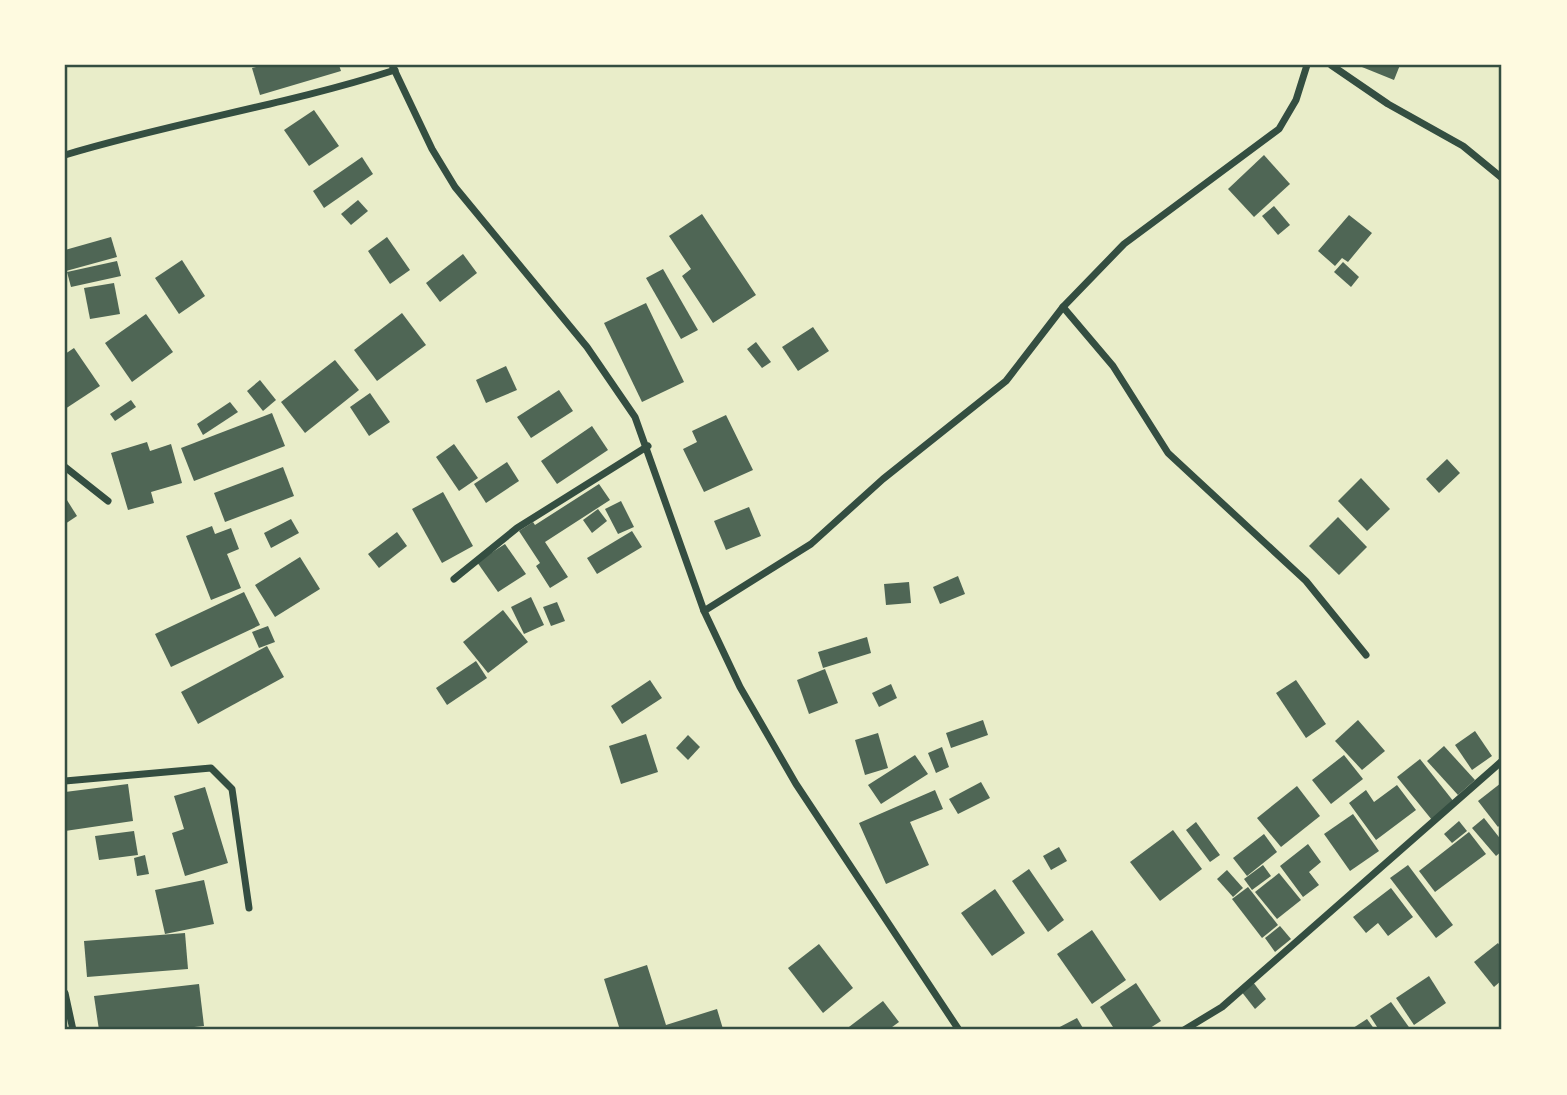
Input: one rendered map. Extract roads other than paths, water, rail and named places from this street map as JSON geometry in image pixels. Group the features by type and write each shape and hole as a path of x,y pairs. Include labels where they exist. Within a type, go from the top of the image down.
{"street":[{"path":"704,611 811,544 883,479 1006,381 1063,307 1124,244 1279,128 1296,100 1307,65"},
{"path":"1331,65 1388,104 1463,146 1502,178"},
{"path":"65,155 174,124 333,90 393,68 432,149 455,187 611,377 635,417 648,446 704,611 740,687 796,784 959,1030"},
{"path":"1063,307 1113,366 1168,453 1306,581 1366,655"},
{"path":"454,579 517,528 579,486 648,446"},
{"path":"65,467 108,501"},
{"path":"1184,1030 1222,1007 1502,761"},
{"path":"65,781 211,768 232,789 248,908"},
{"path":"65,993 74,1030"}]}
